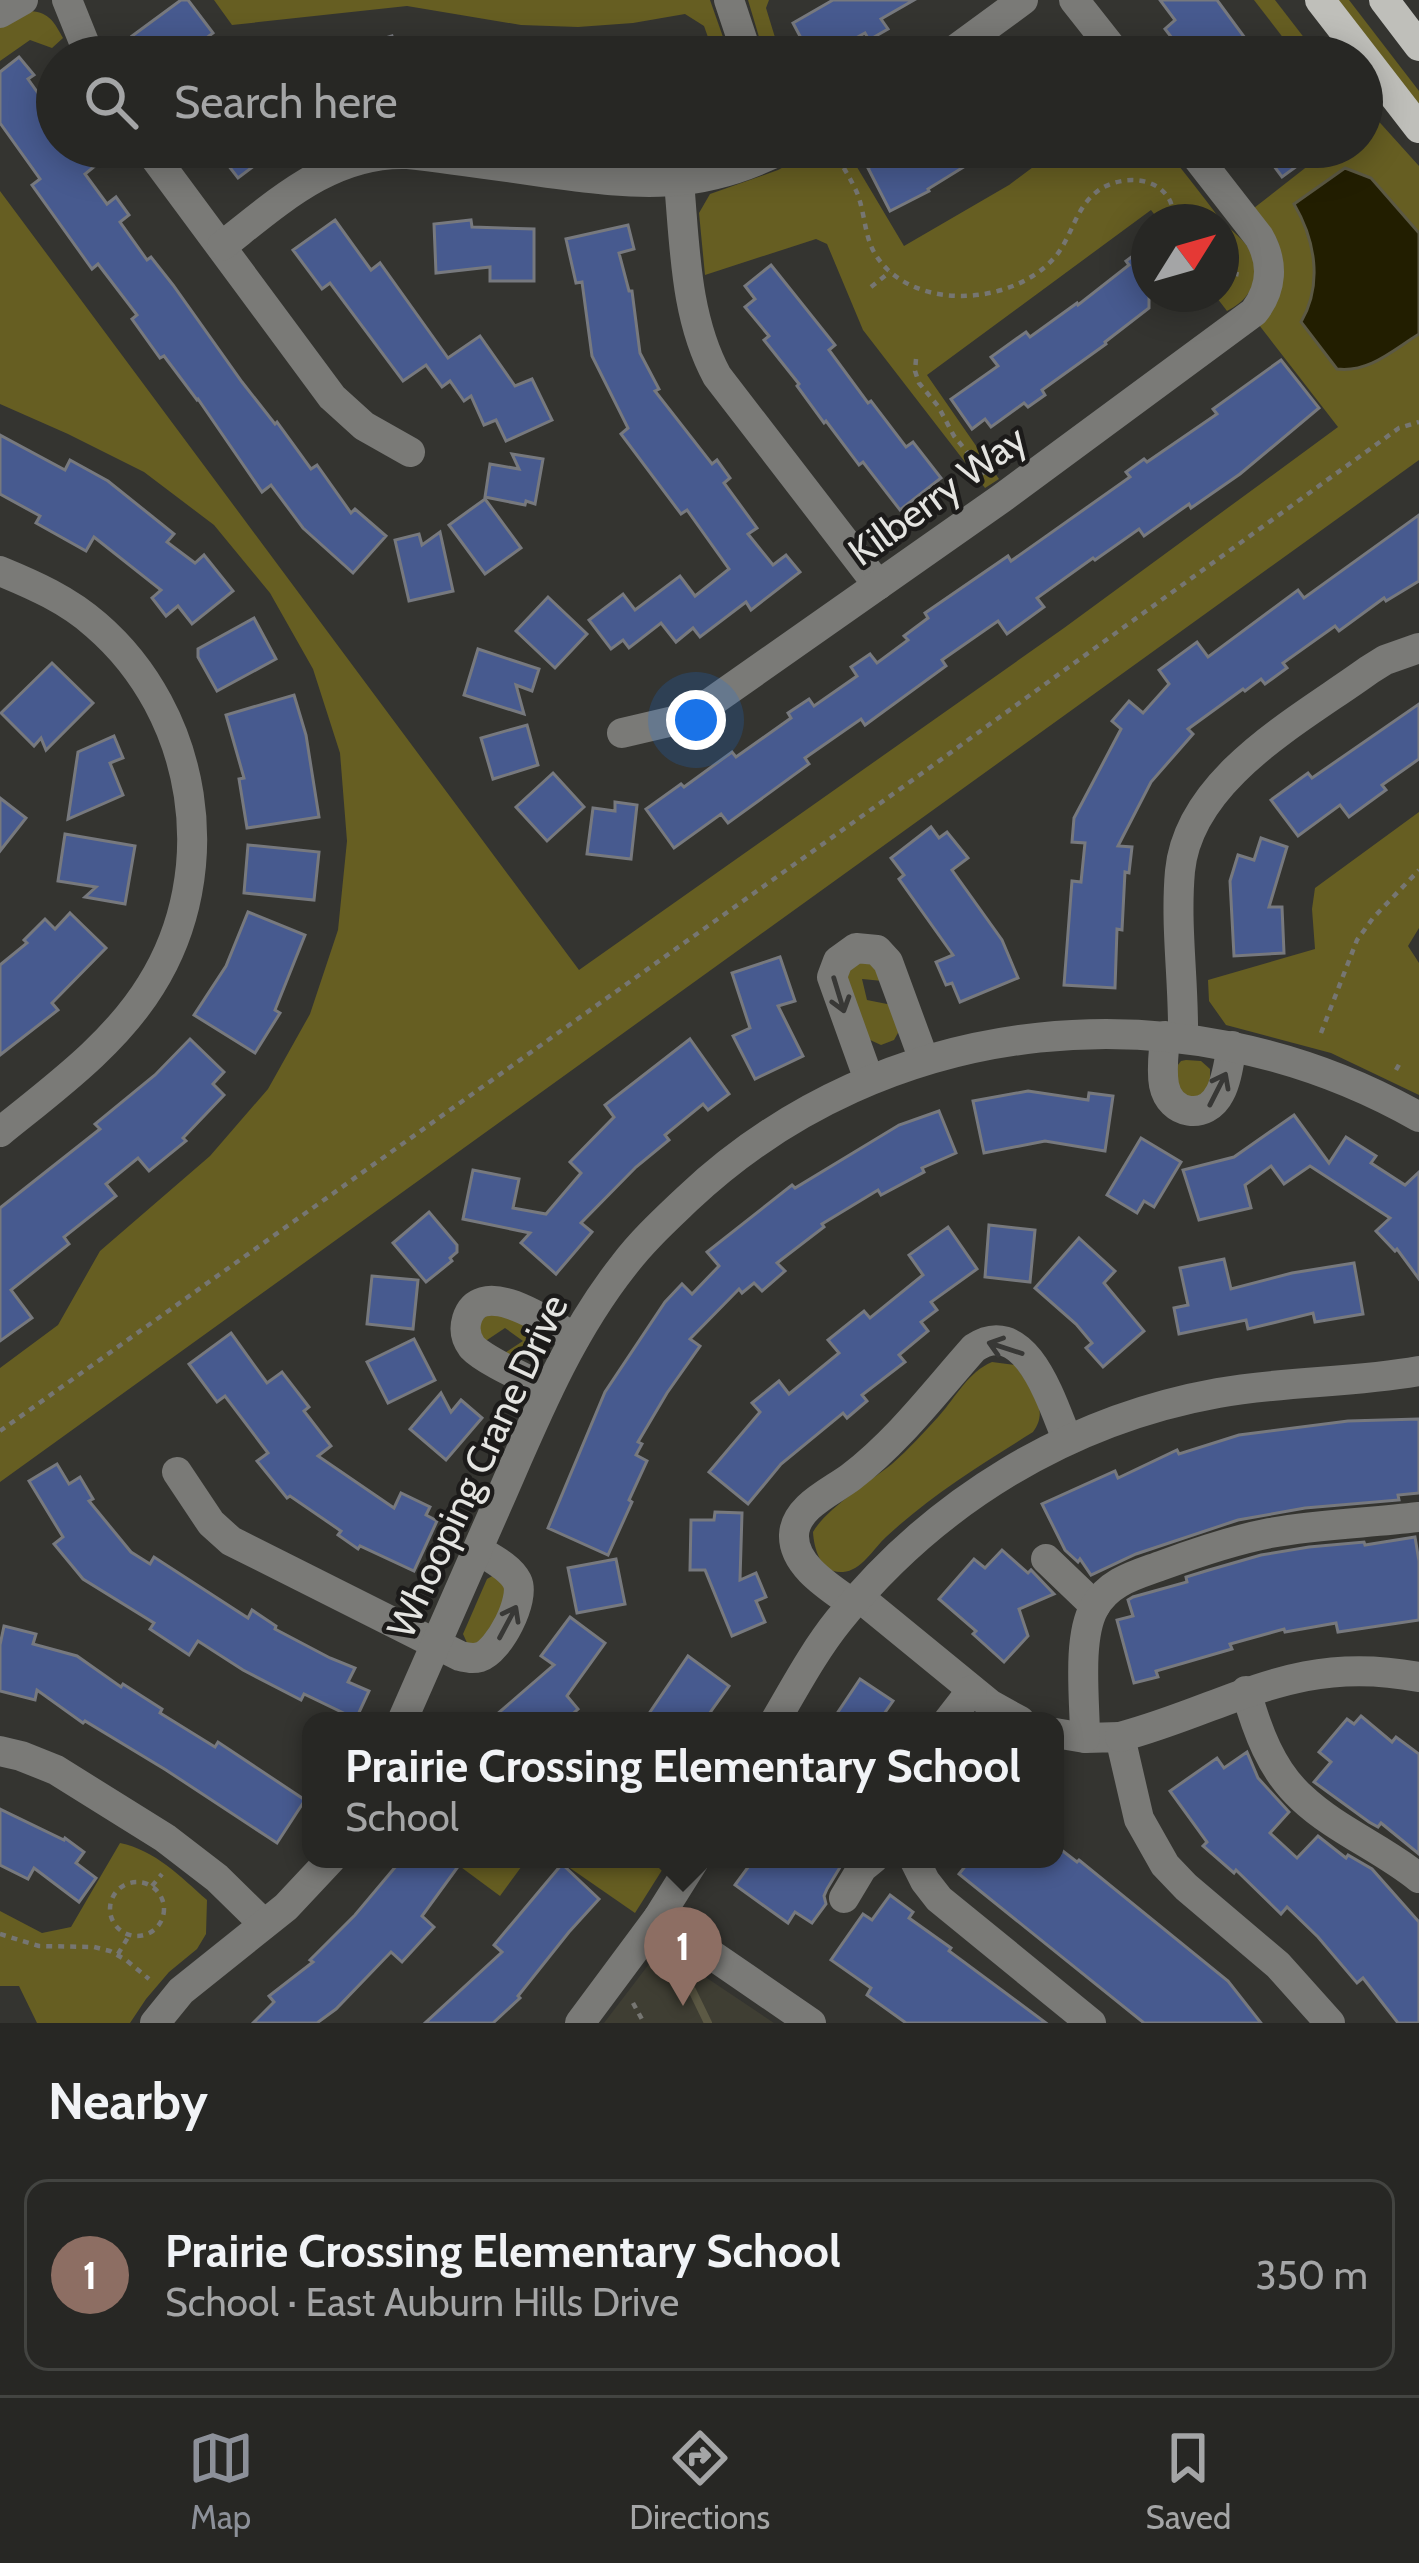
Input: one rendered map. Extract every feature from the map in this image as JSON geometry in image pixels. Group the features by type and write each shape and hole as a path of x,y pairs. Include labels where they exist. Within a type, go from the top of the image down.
{"main road":[{"path":"1320,0 1348,36"},
{"path":"1384,0 1419,46"},
{"path":"1383,81 1419,128"}],"street":[{"path":"0,13 23,0"},
{"path":"67,0 82,36"},
{"path":"729,0 741,36"},
{"path":"974,36 1023,0"},
{"path":"1073,0 1102,36"},
{"path":"163,168 339,405 364,426 410,452"},
{"path":"222,246 334,168"},
{"path":"514,168 616,182 679,182 739,168"},
{"path":"1205,168 1264,245 1269,261 1258,278"},
{"path":"679,182 693,313 705,353 878,585"},
{"name":"Kilberry Way","path":"622,733 697,712 878,585 1244,321 1259,307 1258,278"},
{"path":"0,1132 106,1040 143,998 177,928 192,853 184,766 170,726 141,674 93,622 38,587 1,574"},
{"path":"1232,1046 1219,1096 1207,1108 1190,1112 1176,1106 1163,1079 1174,1037 1180,865 1190,831 1220,783 1248,758 1370,670 1419,648"},
{"path":"869,1080 832,977 838,961 856,948 877,950 887,962 924,1060"},
{"name":"Whooping Crane Drive","path":"406,1712 575,1338 625,1263 700,1187 794,1118 869,1080 924,1060 998,1042 1114,1033 1232,1046 1334,1077 1419,1117"},
{"path":"548,1390 478,1352 467,1337 467,1317 486,1301 505,1301 575,1338"},
{"path":"1005,1712 817,1576 797,1553 797,1521 886,1448 983,1342 1014,1347 1032,1362 1067,1439"},
{"path":"781,1712 817,1651 899,1554 999,1477 1067,1439 1113,1420 1194,1398 1419,1371"},
{"path":"177,1472 212,1523 231,1541 315,1586 474,1659 494,1648 521,1596 512,1574 478,1550"},
{"path":"1419,1517 1236,1540 1121,1581 1095,1606 1070,1735 1120,1737 1284,1679 1327,1672 1419,1677"},
{"path":"1046,1559 1095,1606"},
{"path":"955,1712 972,1690"},
{"path":"1246,1691 1267,1751 1298,1796 1419,1877"},
{"path":"1120,1737 1139,1819 1165,1865 1278,1965 1330,2023"},
{"path":"0,1751 56,1770 165,1838 217,1878 264,1924"},
{"path":"155,2023 181,1991 300,1894 323,1868"},
{"path":"580,2023 689,1868"},
{"path":"844,1898 862,1868"},
{"path":"918,1868 939,1899 1091,2023"},
{"path":"658,1918 811,2023"}],"path":[{"path":"843,168 856,191 868,244 890,272 926,290 950,295 1010,287 1051,261 1089,198 1102,188 1119,181 1142,182 1162,190 1170,204"},
{"path":"871,287 890,272"},
{"path":"1239,275 1258,278"},
{"path":"916,359 919,383 993,484"},
{"path":"0,1430 1399,428 1419,422"},
{"path":"1321,1033 1357,940 1419,870"},
{"path":"1396,1070 1401,1061"},
{"path":"152,1886 162,1874"},
{"path":"130,1882 152,1886 162,1898 158,1927 145,1935 130,1934 117,1926 110,1912 113,1897 130,1882"},
{"path":"0,1934 39,1946 94,1947 118,1954 149,1979"},
{"path":"118,1954 130,1934"},
{"path":"633,2003 644,2023"}],"shaded area":[{"path":"214,0 710,0 723,36 708,36 704,26 685,14 578,27 521,25 407,6 232,25"},
{"path":"748,0 769,0 766,8 775,36 759,36"},
{"path":"1254,0 1275,0 1303,36 1282,36"},
{"path":"1338,0 1349,0 1377,36 1366,36"},
{"path":"31,11 51,19 62,36 36,36 36,42 30,40 0,61 0,26"},
{"path":"1383,44 1419,91 1419,106 1383,59"},
{"path":"1383,126 1419,166 1419,460 0,1482 0,1368 58,1325 100,1251 210,1156 268,1089 310,1014 338,930 347,841 340,753 313,669 270,593 214,525 144,472 0,404 0,191 579,970 1064,628 1338,427 1259,325 1282,262 1278,242 1254,208 1305,168 1383,168"},
{"path":"782,168 858,168 904,246 1032,168 1181,168 1209,204 1131,204 1131,225 927,375 999,479 985,488 863,330 827,244 816,239 705,275 699,213 710,194"},
{"path":"1345,168 1371,178 1419,233 1419,334 1380,359 1337,369 1301,322 1312,293 1314,262 1294,204"},
{"path":"1239,237 1255,268 1253,285 1239,303"},
{"path":"1419,812 1419,928 1408,946 1419,963 1419,1095 1331,1053 1226,1025 1209,1001 1208,980 1315,949 1315,888"},
{"path":"868,959 883,981 862,979 867,1000 892,1005 899,1031 894,1040 881,1045 868,1039 846,983 851,965"},
{"path":"1186,1060 1201,1061 1210,1069 1210,1085 1199,1099 1182,1097 1174,1070"},
{"path":"493,1310 536,1330 540,1340 534,1354 521,1359 503,1354 523,1341 505,1328 484,1342 477,1324"},
{"path":"992,1362 1015,1365 1032,1390 1040,1414 1033,1432 921,1507 856,1568 829,1569 815,1546 813,1532 819,1523 898,1458 969,1378"},
{"path":"494,1575 506,1582 507,1599 483,1641 468,1645 463,1634 487,1579"},
{"path":"120,1843 156,1858 207,1900 206,1934 130,2023 37,2023 19,1986 0,1986 0,1911 42,1933 71,1927"},
{"path":"462,1868 520,1868 500,1896"},
{"path":"570,1868 663,1868 635,1913"},
{"path":"649,1964 689,1966 774,2023 604,2023"}],"building":[{"path":"181,0 188,0 213,33 209,36 132,36"},
{"path":"833,0 914,0 881,19 888,29 876,36 800,36 793,23"},
{"path":"1160,0 1217,0 1244,36 1170,36 1165,29 1175,20"},
{"path":"19,57 34,75 28,79 36,90 36,168 92,168 85,174 107,204 116,197 129,215 120,222 147,260 151,257 173,285 275,424 311,469 317,465 351,513 355,509 386,536 353,573 303,528 271,485 262,492 198,399 132,319 137,315 98,264 92,269 32,185 40,179 0,123 0,72"},
{"path":"230,168 251,168 238,178"},
{"path":"868,168 962,168 929,191 890,211"},
{"path":"335,220 371,270 380,263 448,358 480,336 515,386 532,379 552,420 506,441 496,420 484,425 471,396 464,401 450,381 442,387 426,365 403,381 330,283 322,289 293,250"},
{"path":"471,220 472,227 534,229 534,281 490,281 490,267 436,273 434,224"},
{"path":"628,225 634,249 619,253 632,291 640,353 659,389 655,391 712,464 717,460 730,478 724,483 757,528 748,534 773,565 786,555 800,572 751,610 746,602 700,637 693,628 676,642 661,623 629,648 623,640 611,649 589,620 623,594 635,610 680,576 695,596 729,569 687,510 681,514 621,434 628,428 592,356 582,282 576,283 566,239"},
{"path":"1131,257 1131,312 1144,312 1042,390 1045,395 1028,407 1024,403 991,427 985,419 972,429 951,399 998,366 991,357 1078,305 1129,265 1126,261"},
{"path":"771,265 835,345 829,350 868,403 906,447 913,442 941,478 900,510 863,462 859,465 824,423 745,307 755,299 745,286"},
{"path":"1281,360 1319,408 1240,474 1144,536 1139,529 1093,558 1037,598 1044,607 1007,634 998,621 942,660 946,666 865,725 861,719 805,758 809,764 728,823 721,814 674,848 646,809 732,752 736,757 791,718 788,713 809,699 814,706 857,676 851,667 870,654 877,663 908,640 904,636 928,618 925,613 1008,556 1011,561 1130,477 1126,472 1217,414 1213,409"},
{"path":"0,435 65,470 70,460 108,481 174,534 167,542 195,563 204,555 233,591 192,624 178,606 166,616 152,598 161,590 94,537 86,551 36,523 40,516 0,494"},
{"path":"512,454 543,459 535,504 485,497 490,464 519,469"},
{"path":"485,499 521,548 485,574 449,525"},
{"path":"1419,515 1419,581 1384,598 1339,631 1335,626 1283,663 1287,668 1265,684 1261,679 1243,689 1188,729 1193,734 1151,782 1118,846 1132,847 1129,873 1125,872 1122,930 1117,929 1115,988 1064,985 1072,881 1081,882 1085,843 1072,842 1074,818 1121,729 1112,721 1129,701 1143,713 1169,684 1159,670 1197,642 1208,657 1298,590 1304,598"},
{"path":"440,532 453,591 409,601 395,540 419,534 422,545"},
{"path":"548,597 587,634 555,668 516,631"},
{"path":"254,618 276,659 217,691 198,649"},
{"path":"478,649 539,669 532,691 516,685 524,714 464,695"},
{"path":"52,663 93,703 46,750 41,738 34,746 1,713"},
{"path":"294,695 306,735 319,817 247,828 239,779 244,778 226,715"},
{"path":"1419,704 1419,759 1349,817 1340,805 1298,836 1271,800 1308,773 1312,778"},
{"path":"527,725 538,765 493,779 481,738"},
{"path":"114,736 123,758 110,763 123,795 68,819 78,752"},
{"path":"553,773 584,807 547,841 516,807"},
{"path":"0,798 26,818 0,851"},
{"path":"615,802 637,805 631,859 587,854 593,808 615,811"},
{"path":"931,827 939,838 947,832 968,858 952,870 1002,940 1018,978 960,1002 936,962 953,955 899,879 904,875 891,858"},
{"path":"65,834 135,846 125,904 85,897 96,887 58,881"},
{"path":"1261,838 1287,847 1269,907 1282,907 1284,953 1234,956 1230,881 1238,855 1254,860"},
{"path":"248,845 319,852 314,900 244,893"},
{"path":"248,912 305,935 275,1010 280,1013 255,1053 194,1015 226,966"},
{"path":"70,913 106,948 52,1003 58,1010 0,1055 0,965 27,943 24,940 45,919 55,929"},
{"path":"780,957 795,1001 778,1006 803,1056 755,1079 733,1036 750,1028 732,973"},
{"path":"190,1039 224,1072 213,1084 224,1095 183,1138 186,1141 149,1171 138,1158 106,1184 116,1196 64,1237 69,1244 11,1290 32,1318 0,1341 0,1208 100,1129 95,1124"},
{"path":"690,1039 729,1094 708,1110 703,1104 665,1135 669,1140 581,1223 592,1232 556,1274 521,1243 530,1233 463,1219 473,1170 519,1179 513,1208 546,1214 581,1173 570,1162 614,1117 605,1105"},
{"path":"1028,1091 1088,1100 1089,1093 1113,1096 1105,1151 1045,1141 984,1153 973,1101"},
{"path":"939,1111 956,1153 881,1195 878,1190 822,1224 777,1263 785,1271 762,1291 754,1283 742,1293 739,1289 690,1339 700,1346 638,1442 642,1444 636,1455 647,1461 608,1555 548,1528 605,1392 665,1302 682,1284 692,1294 719,1266 707,1252 792,1185 795,1188 899,1125"},
{"path":"1294,1115 1329,1163 1346,1137 1376,1156 1371,1163 1405,1185 1419,1172 1419,1279 1397,1249 1376,1231 1390,1218 1310,1166 1284,1184 1271,1166 1245,1185 1251,1208 1199,1220 1183,1170 1234,1157"},
{"path":"1141,1138 1181,1162 1154,1207 1144,1201 1137,1213 1107,1195"},
{"path":"429,1212 457,1245 457,1252 426,1282 393,1243"},
{"path":"989,1225 1035,1230 1030,1282 985,1277"},
{"path":"948,1227 977,1269 931,1302 937,1310 921,1322 928,1331 899,1355 905,1362 862,1395 867,1401 847,1418 843,1413 781,1464 748,1504 709,1472 760,1412 752,1403 779,1381 789,1394 839,1353 828,1340 864,1311 870,1318 923,1275 909,1255"},
{"path":"1079,1238 1115,1271 1104,1283 1144,1331 1103,1367 1086,1348 1092,1343 1076,1324 1035,1288"},
{"path":"1224,1259 1231,1289 1354,1263 1363,1314 1315,1322 1313,1313 1248,1329 1246,1320 1179,1334 1174,1308 1188,1305 1180,1268"},
{"path":"372,1276 418,1280 413,1329 367,1324"},
{"path":"231,1333 267,1383 282,1372 309,1407 304,1411 331,1446 318,1456 394,1508 401,1493 430,1507 426,1515 437,1521 414,1571 358,1549 338,1535 341,1531 287,1498 257,1461 268,1453 225,1396 217,1402 189,1364"},
{"path":"414,1339 435,1380 388,1403 367,1362"},
{"path":"441,1393 451,1412 461,1400 482,1418 446,1460 410,1429"},
{"path":"1419,1419 1419,1493 1398,1495 1399,1500 1305,1508 1238,1520 1136,1554 1091,1575 1080,1559 1078,1562 1065,1550 1042,1504 1115,1471 1118,1478 1177,1450 1179,1454 1239,1435 1348,1421"},
{"path":"57,1464 69,1484 80,1477 93,1499 89,1501 131,1552 150,1564 154,1557 248,1618 252,1610 275,1629 355,1668 348,1682 369,1691 359,1712 341,1712 304,1694 301,1700 198,1641 189,1655 150,1629 154,1623 83,1579 54,1544 63,1537 29,1481"},
{"path":"715,1512 742,1513 740,1580 756,1573 766,1597 756,1601 765,1622 732,1636 705,1570 690,1570 691,1520 714,1520"},
{"path":"1415,1537 1419,1620 1338,1632 1336,1623 1284,1629 1230,1644 1232,1649 1156,1671 1158,1677 1134,1683 1117,1620 1133,1616 1128,1600 1133,1597 1261,1555"},
{"path":"1002,1550 1054,1594 1019,1609 1028,1636 1004,1662 939,1599 974,1559 985,1568"},
{"path":"616,1559 625,1604 577,1613 568,1568"},
{"path":"570,1617 605,1643 567,1696 578,1709 575,1712 499,1712 554,1665 541,1656"},
{"path":"4,1626 36,1634 33,1644 77,1656 215,1747 218,1742 302,1798 302,1805 277,1843 37,1690 35,1700 0,1691"},
{"path":"688,1656 729,1686 710,1712 650,1712"},
{"path":"860,1679 893,1701 885,1712 838,1712"},
{"path":"1361,1716 1392,1742 1396,1737 1419,1754 1419,1854 1381,1823 1378,1827 1369,1822 1314,1782 1331,1762 1319,1752 1347,1719 1354,1724"},
{"path":"1247,1752 1258,1778 1289,1812 1270,1833 1297,1858 1318,1836 1346,1858 1372,1869 1419,1922 1419,2023 1398,2023 1363,1978 1357,1983 1287,1907 1281,1914 1203,1846 1207,1842 1170,1791 1217,1758 1224,1768"},
{"path":"0,1809 65,1838 84,1852 76,1863 96,1878 79,1902 34,1868 28,1879 0,1865"},
{"path":"1064,1852 1228,1981 1261,2023 1144,2023 959,1874 964,1868 1064,1868"},
{"path":"394,1868 457,1868 422,1916 434,1927 402,1962 391,1952 317,2023 253,2023 274,2002 269,1996 313,1962 310,1960"},
{"path":"559,1868 566,1868 599,1899 520,1998 493,2023 425,2023 502,1952 494,1945"},
{"path":"747,1868 840,1868 824,1896 826,1904 812,1923 795,1912 788,1923 735,1885"},
{"path":"890,1895 913,1912 909,1918 949,1951 1046,2023 906,2023 867,1995 871,1988 831,1960 863,1914 872,1920"}],"waterway":[{"path":"692,1990 708,2023"}],"place":[{"name":"Prairie Crossing Elementary School","path":"683,2006"}]}
